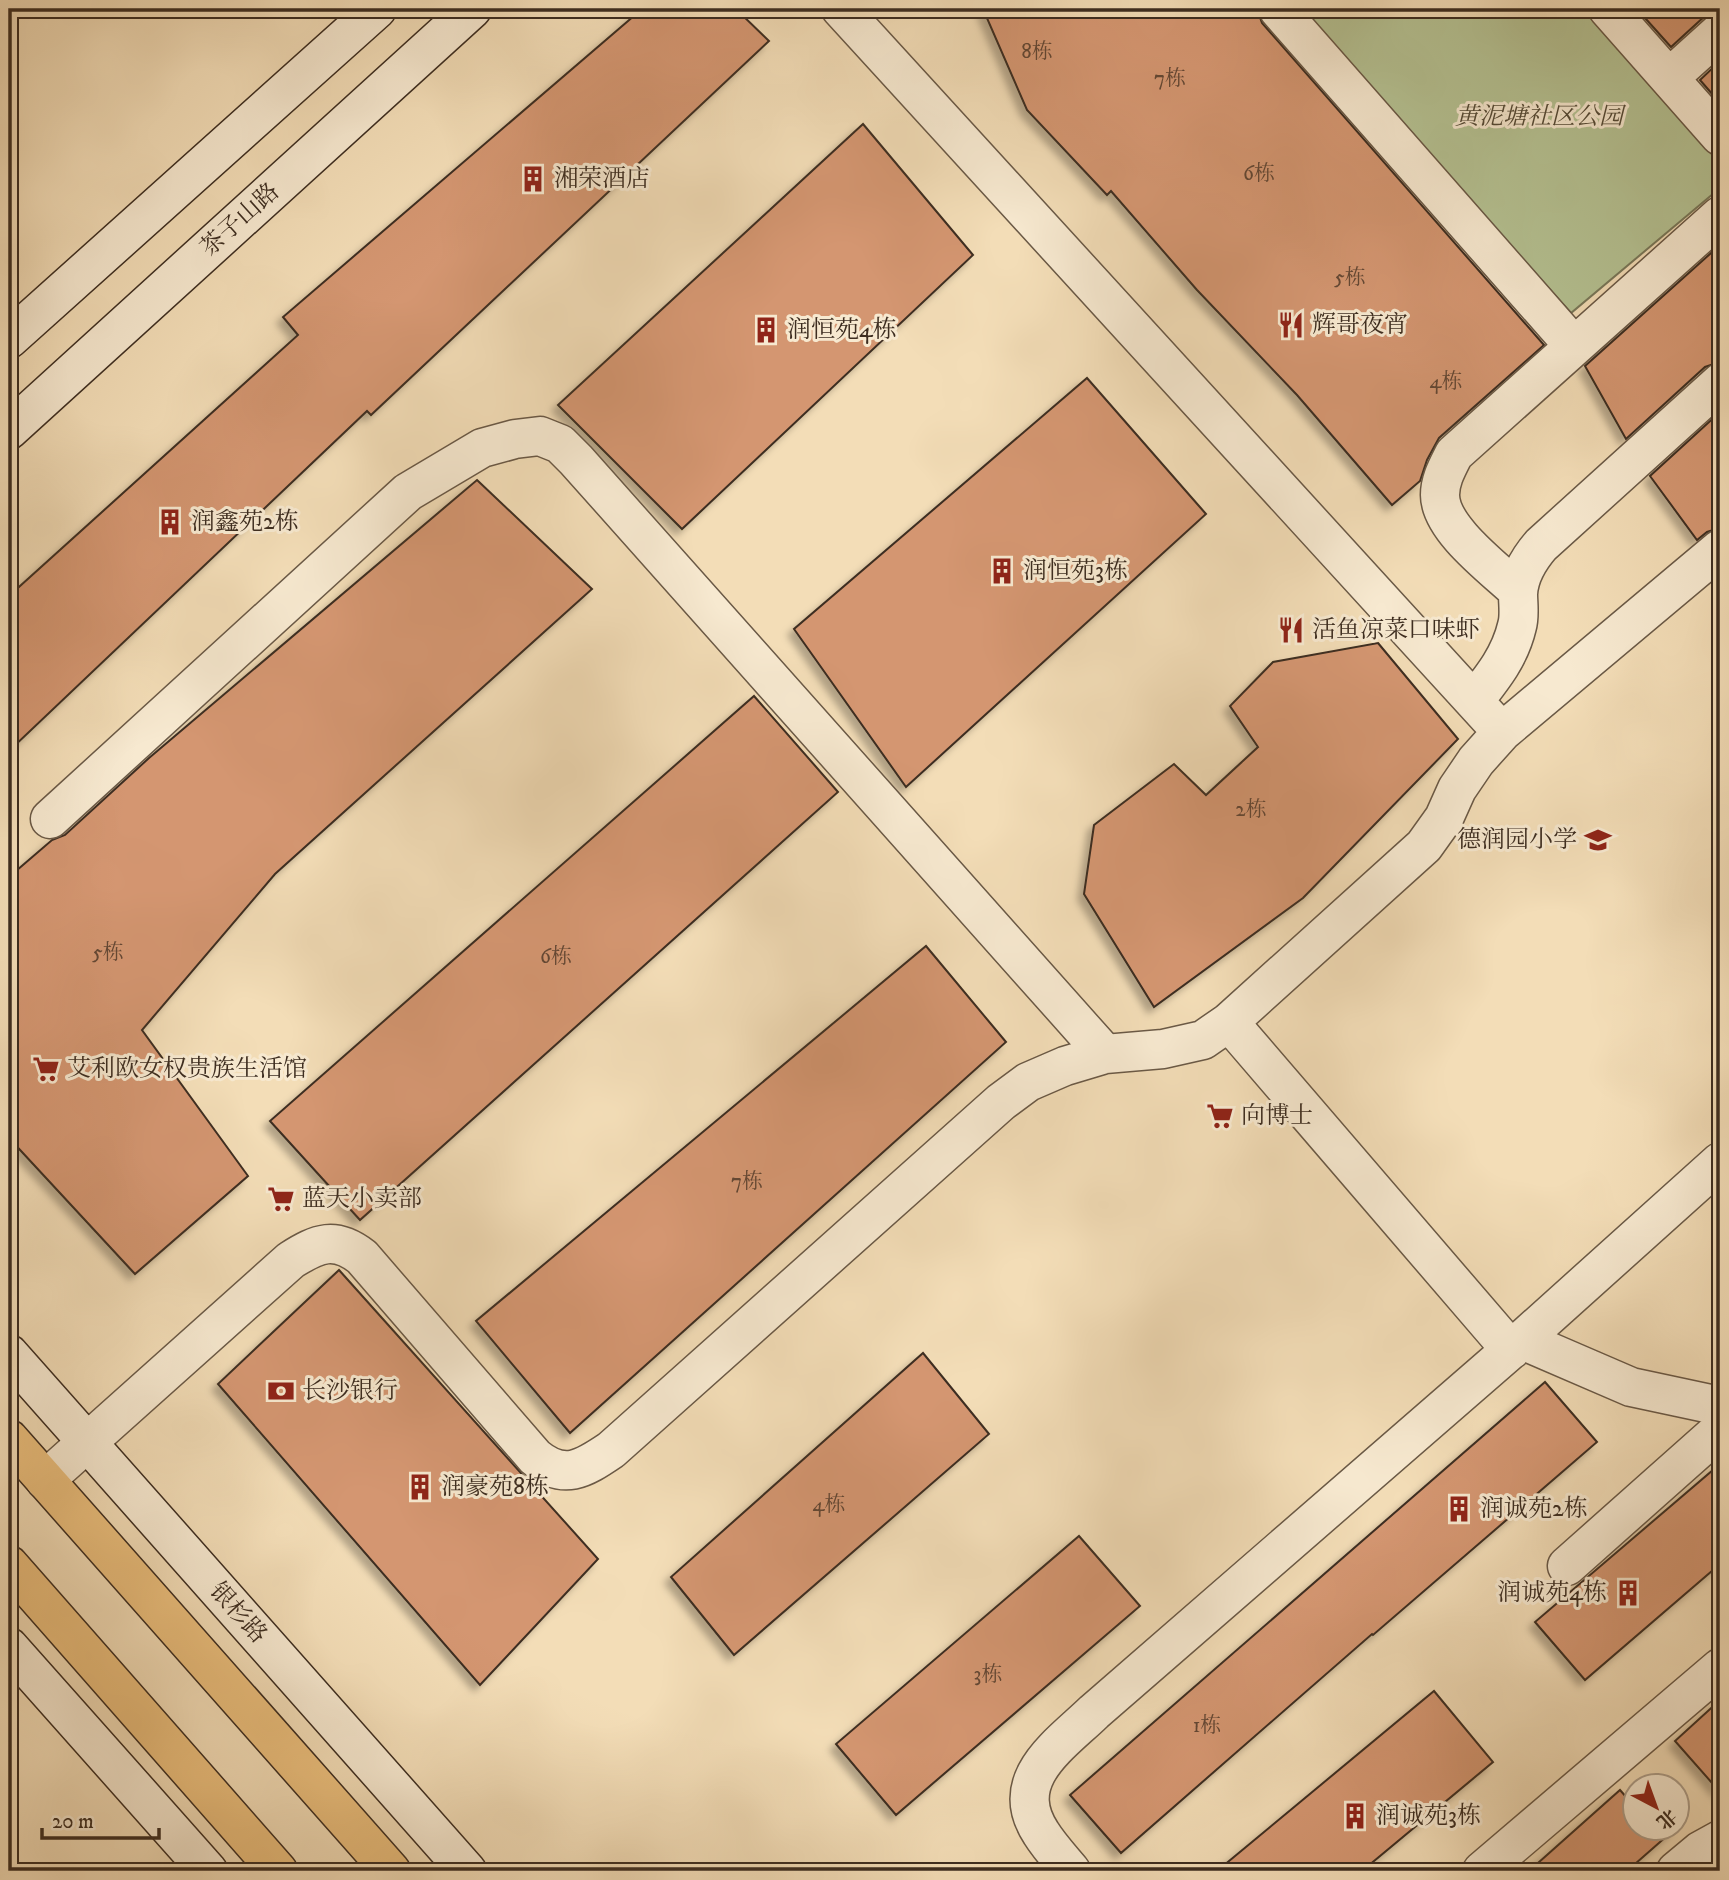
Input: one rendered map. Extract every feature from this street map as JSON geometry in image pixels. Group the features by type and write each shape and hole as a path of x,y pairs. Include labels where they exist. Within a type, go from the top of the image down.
{"main road":[{"path":"9,1439 391,1871"},
{"path":"9,1565 278,1871"}],"street":[{"path":"9,339 377,9"},
{"name":"茶子山路","path":"9,430 472,9"},
{"path":"841,9 1502,732"},
{"path":"1278,9 1574,346"},
{"path":"1608,9 1720,136"},
{"path":"1669,78 1720,32"},
{"path":"1518,591 1458,534 1446,516 1440,498 1442,478 1454,454 1720,216"},
{"path":"1474,701 1501,667 1512,644 1518,623 1518,591 1530,559 1541,545 1720,383"},
{"path":"50,819 408,492 482,448 515,439 540,436 559,444 576,460 1105,1054"},
{"path":"45,1480 291,1260 310,1248 330,1242 349,1247 362,1257 535,1457 547,1466 562,1471 576,1470 611,1450 1001,1102 1028,1082 1065,1066 1105,1054 1163,1049 1203,1040 1229,1022 1424,846 1444,818 1457,789 1470,770 1502,732 1720,549"},
{"path":"1229,1022 1517,1345 1631,1387 1720,1406"},
{"path":"1071,1871 1040,1832 1032,1815 1032,1779 1041,1763 1094,1712 1517,1345 1720,1162"},
{"name":"银杉路","path":"9,1354 467,1871"},
{"path":"1567,1566 1720,1430"},
{"path":"9,1647 208,1871"},
{"path":"1482,1871 1720,1668"},
{"path":"1676,1871 1720,1839"}],"green space":[{"name":"黄泥塘社区公园","path":"1297,9 1588,9 1720,162 1720,188 1571,313"}],"building":[{"path":"642,9 736,9 769,41 371,415 367,411 9,751 9,596 298,335 283,317"},
{"path":"983,9 1257,9 1262,23 1544,345 1439,438 1420,481 1392,505 1297,395 1197,290 1111,191 1107,195 1027,110"},
{"path":"1637,9 1720,11 1705,16 1671,47"},
{"path":"1720,61 1720,103 1700,80"},
{"name":"润恒苑4栋","path":"863,124 973,255 682,529 558,405"},
{"path":"1720,245 1720,362 1705,367 1626,439 1585,366"},
{"name":"润恒苑3栋","path":"1087,378 1206,514 906,787 794,629"},
{"path":"1720,412 1720,528 1707,532 1697,540 1650,476"},
{"path":"477,480 592,589 275,874 142,1030 248,1176 135,1274 9,1138 9,877 52,840 65,835 149,758"},
{"path":"1378,643 1458,739 1303,898 1154,1007 1084,894 1094,825 1174,764 1206,795 1258,747 1230,706 1273,662"},
{"path":"754,696 838,792 360,1220 270,1121"},
{"path":"926,946 1006,1042 570,1433 476,1321"},
{"name":"润豪苑8栋","path":"339,1270 598,1559 480,1685 218,1384"},
{"path":"923,1353 989,1434 734,1655 671,1577"},
{"path":"1545,1382 1597,1442 1121,1853 1070,1795"},
{"name":"润诚苑4栋","path":"1720,1464 1720,1564 1585,1680 1535,1622"},
{"path":"1079,1536 1140,1606 896,1815 836,1744"},
{"name":"润诚苑3栋","path":"1434,1691 1493,1762 1362,1871 1217,1871"},
{"path":"1720,1700 1720,1792 1675,1741"},
{"path":"1620,1790 1620,1842 1660,1842 1627,1871 1529,1871"}],"place":[{"name":"湘荣酒店","path":"533,179"},
{"name":"辉哥夜宵","path":"1291,325"},
{"name":"润恒苑4栋","path":"766,330"},
{"name":"润鑫苑2栋","path":"170,522"},
{"name":"润恒苑3栋","path":"1002,571"},
{"name":"活鱼凉菜口味虾","path":"1291,630"},
{"name":"德润园小学","path":"1598,840"},
{"name":"艾利欧女权贵族生活馆","path":"46,1069"},
{"name":"向博士","path":"1220,1116"},
{"name":"蓝天小卖部","path":"281,1199"},
{"name":"长沙银行","path":"281,1391"},
{"name":"润豪苑8栋","path":"420,1487"},
{"name":"润诚苑2栋","path":"1459,1509"},
{"name":"润诚苑4栋","path":"1628,1593"},
{"name":"润诚苑3栋","path":"1355,1816"}]}
